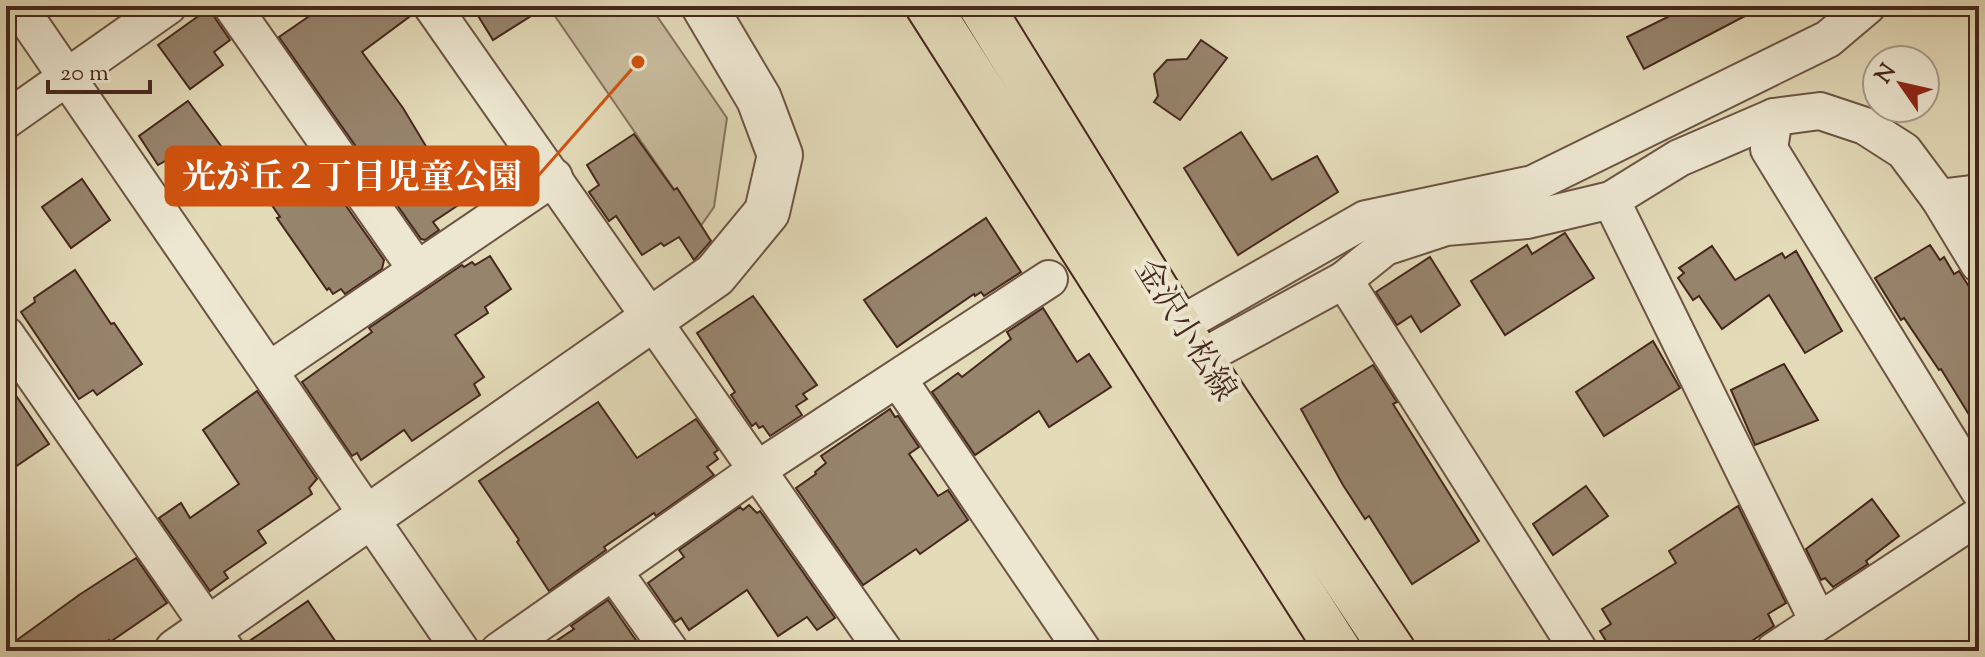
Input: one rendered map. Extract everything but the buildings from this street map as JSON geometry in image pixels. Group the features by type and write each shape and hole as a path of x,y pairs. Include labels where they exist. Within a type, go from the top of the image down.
{"main road":[{"name":"金沢小松線","path":"928,6 1339,651"},
{"name":"金沢小松線","path":"981,6 1190,342 1393,651"}],"street":[{"path":"18,6 461,651"},
{"path":"6,120 168,6"},
{"path":"232,6 417,270"},
{"path":"432,6 884,651"},
{"path":"6,335 204,643 368,516 715,275 767,212 780,155 759,99 704,6"},
{"path":"1190,342 1366,219 1533,184 1828,39 1867,6"},
{"path":"1190,342 1344,280 1385,247 1446,227 1527,220 1611,200 1679,158 1774,117 1820,111 1865,126 1904,151 1939,198 1979,264"},
{"path":"1774,117 1769,149 1979,490"},
{"path":"270,370 554,177"},
{"path":"1939,198 1979,193"},
{"path":"1611,200 1818,621"},
{"path":"499,651 757,470 1049,279"},
{"path":"1344,280 1579,651"},
{"path":"898,379 1083,651"},
{"path":"1774,651 1979,516"},
{"path":"614,572 670,651"}],"shaded area":[{"path":"548,6 650,6 727,118 714,207 700,227"}],"place":[{"name":"光が丘２丁目児童公園","path":"638,62"}]}
